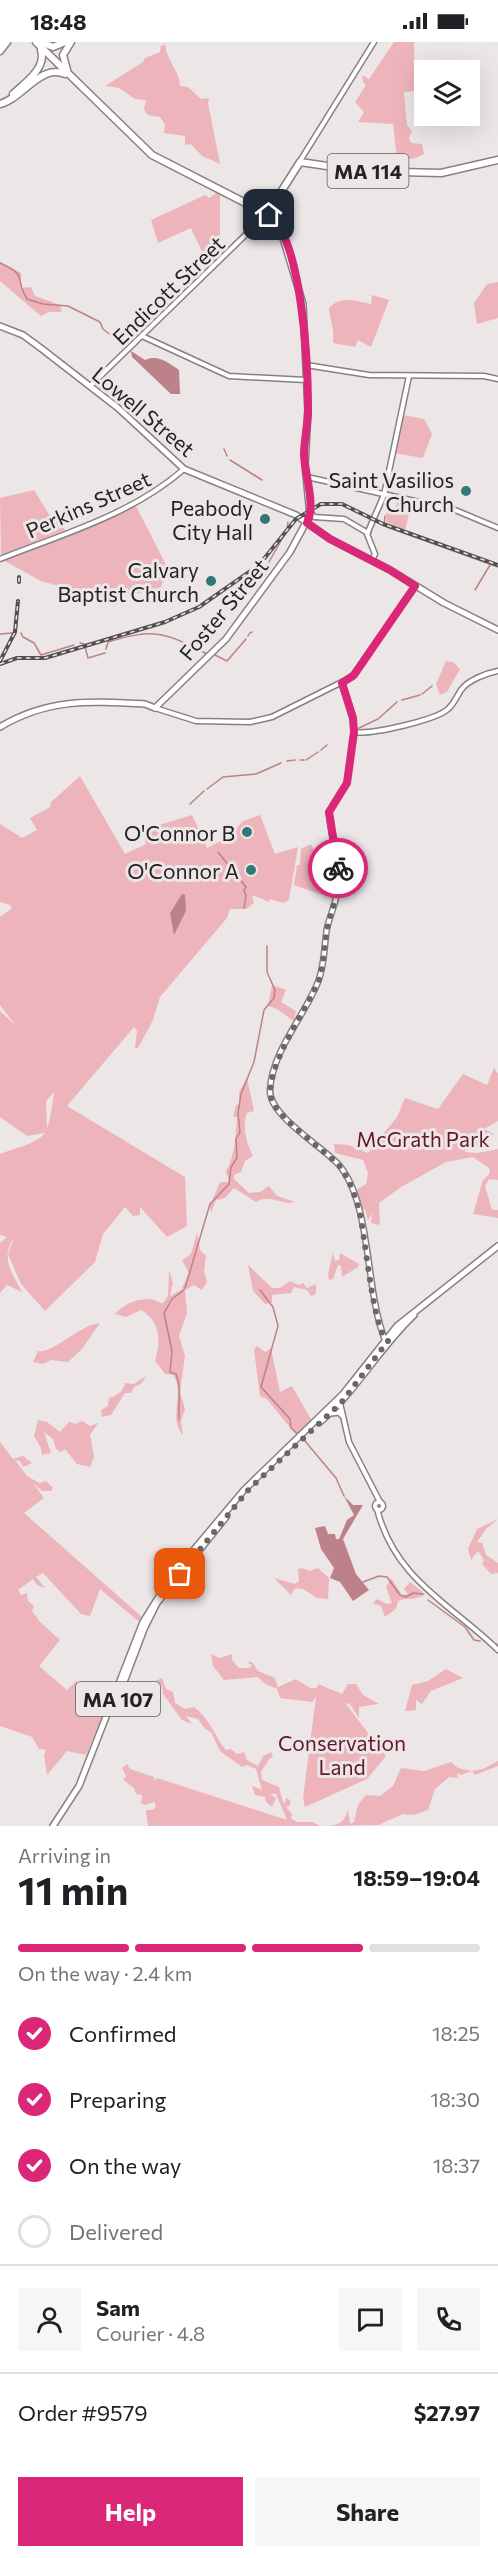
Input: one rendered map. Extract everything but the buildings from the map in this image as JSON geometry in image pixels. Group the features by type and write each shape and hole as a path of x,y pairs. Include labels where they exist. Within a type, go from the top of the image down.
{"highway":[{"path":"38,42 53,47 65,42"},
{"path":"38,42 155,157 267,214"},
{"path":"38,42 70,78 90,94"},
{"path":"0,103 10,97 42,63 43,52 38,42"},
{"path":"67,70 63,55 71,42"},
{"path":"0,103 10,100 48,72 57,71 70,78"},
{"name":"MA 114","path":"267,214 300,162 361,171 437,172 474,166 498,158"}],"main road":[{"path":"273,205 276,222 301,294 308,411 305,444 306,477 310,511"},
{"path":"267,214 276,222"},
{"name":"Lowell Street","path":"0,326 31,340 121,411 184,468 294,514 371,561 498,630"},
{"name":"Foster Street","path":"155,708 232,631 286,560 307,523 310,511"},
{"path":"0,727 42,707 80,702 145,704 157,703 165,699"},
{"path":"127,704 155,708"},
{"path":"145,704 155,708"},
{"name":"MA 107","path":"94,1747 121,1693 147,1623 165,1593 244,1493 329,1414 405,1318 498,1248"},
{"path":"388,1340 395,1346"},
{"name":"MA 107","path":"53,1826 72,1800 140,1630 159,1594 244,1490 339,1402"},
{"path":"329,1414 336,1412 342,1416"}],"street":[{"path":"300,162 374,42"},
{"name":"Endicott Street","path":"90,386 267,214"},
{"path":"142,336 229,376 306,380"},
{"path":"305,364 351,374 484,376 498,379"},
{"path":"371,561 375,554 368,540 368,533 384,495 409,376"},
{"name":"Perkins Street","path":"0,559 120,510 163,487 184,468"},
{"path":"306,477 458,511 498,528"},
{"path":"310,511 314,517 346,519 368,533"},
{"path":"155,708 196,721 259,721 342,683 354,675 415,586"},
{"path":"354,732 388,729 444,712 466,685 498,671"},
{"path":"342,683 353,718 354,732 347,783 329,812 339,880 318,981 285,1044 273,1077 271,1096 278,1110 338,1164 344,1174 360,1214 370,1287 388,1340"},
{"path":"339,1402 349,1442 376,1493 378,1502 375,1506 379,1509 388,1541 407,1569 438,1601 498,1650"}],"green space":[{"path":"394,42 414,42 414,91 404,92 407,125 412,131 409,138 411,143 422,144 424,154 413,159 397,159 393,124 358,122 364,112 355,102 366,85 362,75 369,79"},
{"path":"165,44 180,86 188,87 201,99 209,98 208,103 220,164 202,156 191,144 185,145 185,136 164,133 165,125 160,117 148,115 144,110 146,100 135,99 119,88 105,86 143,62 145,58 160,52 161,46"},
{"path":"217,193 220,194 220,256 213,263 209,254 204,256 191,228 158,243 151,220 205,195 209,198"},
{"path":"0,262 21,273 21,288 31,287 35,296 60,305 62,312 49,312 41,316 0,281"},
{"path":"498,282 498,318 477,324 474,303 487,284"},
{"path":"372,295 389,300 371,347 358,340 355,347 333,343 329,308 344,300 371,304"},
{"path":"403,415 424,419 432,434 423,458 394,453"},
{"path":"34,490 52,519 59,517 65,530 1,556 0,498"},
{"path":"397,500 412,502 405,530 386,522 387,507 396,508"},
{"path":"135,504 168,569 161,587 132,594 103,591 104,599 41,581 3,560 115,515"},
{"path":"446,661 453,662 460,669 447,692 440,695 436,684"},
{"path":"80,776 125,854 146,844 143,832 146,829 192,815 207,848 229,837 243,821 260,815 275,854 298,847 289,900 284,903 270,899 269,902 252,895 254,903 246,909 230,909 227,918 160,997 153,1020 138,1048 135,1048 137,1031 134,1027 67,1106 185,1177 187,1226 167,1237 140,1207 140,1215 133,1216 125,1207 103,1234 95,1262 45,1311 21,1284 8,1254 11,1272 22,1292 7,1285 0,1293 0,1243 7,1237 0,1235 0,1154 36,1141 44,1133 27,1136 0,1117 0,1011 16,1026 0,1005 0,917 12,908 0,902 0,824 22,838 37,830 30,818 50,807 51,802","holes":["54,1092 47,1128 46,1101"]},
{"path":"311,844 315,854 333,849 337,874 334,899 294,885 297,865 300,865 301,849"},
{"path":"272,985 286,990 281,1002 296,1011 294,1021 277,1009 268,1006"},
{"name":"McGrath Park","path":"494,1068 498,1074 498,1121 484,1129 494,1134 464,1152 478,1153 498,1149 498,1180 489,1179 485,1186 492,1210 498,1210 498,1218 473,1214 483,1180 490,1173 489,1168 473,1157 446,1162 401,1187 379,1203 380,1225 371,1223 372,1213 368,1221 365,1209 362,1210 355,1191 366,1184 368,1173 363,1160 335,1153 334,1144 348,1145 368,1153 397,1117 405,1098 438,1109 463,1074 487,1085"},
{"path":"247,1078 254,1111 247,1113 245,1129 253,1156 245,1161 241,1172 234,1175 234,1179 249,1193 260,1192 269,1186 277,1196 295,1202 266,1199 256,1202 234,1188 225,1198 216,1200 211,1213 210,1206 220,1182 229,1182 226,1171 233,1152 237,1124 237,1117 233,1117 236,1105 239,1104 239,1092"},
{"path":"197,1233 200,1250 206,1256 204,1271 207,1282 202,1290 194,1285 185,1290 187,1313 179,1336 185,1356 180,1392 185,1409 181,1421 183,1435 176,1413 177,1382 173,1375 165,1374 155,1361 158,1346 156,1326 141,1310 126,1317 115,1314 127,1304 135,1301 150,1299 163,1303 168,1296 169,1270 173,1283 170,1296 181,1290 189,1273 182,1260 191,1254"},
{"path":"333,1253 335,1261 339,1260 340,1253 359,1264 358,1267 342,1277 341,1266 338,1265 333,1279 329,1280 328,1274"},
{"path":"248,1265 272,1288 280,1288 290,1281 299,1285 303,1283 307,1288 316,1284 316,1294 311,1296 307,1290 294,1287 291,1293 272,1295 272,1302 265,1304 253,1291"},
{"path":"100,1323 82,1349 68,1362 51,1360 43,1364 33,1362 38,1351 51,1348 84,1329"},
{"path":"257,1346 265,1352 271,1348 280,1392 292,1386 312,1421 296,1435 267,1399 260,1396 254,1350"},
{"path":"146,1376 131,1393 125,1393 111,1415 102,1417 101,1410 108,1406 109,1398 119,1393 125,1383 134,1384"},
{"path":"38,1420 47,1422 60,1432 69,1422 76,1424 82,1421 90,1426 98,1423 90,1435 94,1457 90,1467 77,1464 65,1449 61,1452 56,1449 53,1439 44,1432 51,1453 42,1455 34,1436"},
{"path":"0,1442 13,1459 23,1456 32,1463 23,1467 20,1461 15,1460 27,1476 39,1483 46,1481 53,1488 51,1491 42,1491 33,1483 44,1498 24,1513 142,1617 138,1621 100,1589 90,1616 81,1614 43,1573 36,1577 45,1588 37,1585 33,1579 18,1590 21,1595 27,1593 28,1601 34,1606 32,1611 40,1622 60,1640 39,1666 67,1690 76,1681 87,1690 95,1691 101,1687 97,1696 109,1701 86,1755 67,1751 47,1775 44,1755 46,1750 39,1749 32,1737 0,1726"},
{"path":"498,1519 486,1529 477,1542 482,1543 486,1555 498,1563 498,1573 491,1574 482,1564 484,1560 478,1551 471,1560 468,1549 477,1529"},
{"path":"318,1568 329,1578 328,1599 317,1598 303,1589 295,1588 291,1595 274,1578 295,1584 299,1581 298,1569 310,1571"},
{"path":"391,1578 402,1595 408,1594 404,1589 410,1582 425,1594 398,1601 396,1609 385,1617 381,1606 373,1603 377,1599 387,1604 392,1603 386,1587"},
{"name":"Conservation Land","path":"211,1654 220,1658 232,1654 232,1660 239,1668 249,1668 252,1665 247,1662 252,1662 258,1671 275,1678 278,1687 296,1679 310,1688 317,1688 318,1684 342,1694 348,1684 356,1684 363,1695 379,1704 359,1707 359,1718 350,1704 345,1703 386,1756 367,1779 305,1807 303,1798 316,1697 312,1702 280,1698 277,1689 265,1684 258,1677 224,1680 213,1666"},
{"path":"446,1669 463,1678 431,1691 422,1704 416,1700 416,1710 405,1711 412,1685 428,1681"},
{"path":"162,1678 166,1689 173,1692 175,1703 185,1709 194,1707 200,1712 226,1750 231,1749 237,1754 244,1752 247,1760 258,1766 263,1756 271,1752 273,1758 270,1758 261,1772 262,1780 279,1787 283,1802 285,1803 286,1798 290,1800 290,1805 286,1807 292,1814 291,1818 297,1822 313,1822 320,1826 148,1826 146,1810 153,1810 156,1806 154,1802 144,1805 141,1803 142,1795 136,1794 134,1788 123,1780 126,1776 122,1768 127,1764 130,1769 154,1777 155,1781 157,1778 287,1820 276,1794 270,1794 276,1798 272,1807 266,1802 265,1797 255,1795 252,1786 262,1790 256,1769 247,1765 242,1767 220,1751 211,1732 205,1729 198,1719 186,1716 192,1724 182,1720 163,1694 162,1686 155,1681"},
{"path":"498,1761 498,1766 475,1775 472,1771 483,1769"},
{"path":"451,1762 458,1768 472,1771 461,1775 457,1773 458,1778 449,1777 435,1789 428,1810 414,1815 403,1814 378,1825 326,1826 341,1822 348,1809 350,1824 354,1822 358,1805 366,1795 380,1796 393,1786 401,1768 424,1771"}],"shaded area":[{"path":"131,351 145,360 154,358 162,360 179,370 180,394 171,394 132,357"},
{"path":"182,894 185,895 186,911 174,935 170,913"},
{"path":"344,1496 353,1505 363,1505 343,1539 356,1574 369,1590 353,1601 340,1582 330,1578 334,1568 321,1549 315,1528 325,1526 328,1534 335,1534 336,1539 339,1539 347,1520 354,1515"}],"waterway":[{"path":"0,263 18,274 27,299 43,304 68,306 100,322 103,329 126,347"},
{"path":"224,449 227,456"},
{"path":"230,460 262,480"},
{"path":"385,516 384,525 387,527 498,567"},
{"path":"287,528 288,522"},
{"path":"269,562 286,532"},
{"path":"475,590 490,565"},
{"path":"0,634 13,633"},
{"path":"21,633 23,637 34,643 41,655 74,645"},
{"path":"106,649 108,642 137,635 159,634 207,654"},
{"path":"215,655 227,661 246,639"},
{"path":"80,643 84,644"},
{"path":"85,647 88,658 105,653"},
{"path":"422,694 432,686"},
{"path":"402,700 420,695"},
{"path":"359,728 378,719 397,702"},
{"path":"321,750 327,745"},
{"path":"306,760 318,752"},
{"path":"287,761 295,760"},
{"path":"207,789 223,777 256,774 281,763"},
{"path":"190,804 204,791"},
{"path":"218,852 246,887 244,908"},
{"path":"185,1288 210,1204 229,1184 231,1167 237,1158 236,1139 240,1132 238,1114 241,1094 254,1062 264,1010 274,998 275,990 267,972 267,946"},
{"path":"179,1420 179,1385 176,1374 170,1372 172,1351 164,1313 172,1299 184,1290"},
{"path":"260,1290 273,1307 278,1326 261,1387 290,1419 291,1428 297,1433"},
{"path":"305,1441 336,1478 344,1496"},
{"path":"363,1582 379,1576 387,1577 400,1595 406,1597 413,1593 423,1594"},
{"path":"428,1600 465,1627 474,1640 480,1641"}],"railway":[{"path":"0,664 17,658 45,658 165,622 199,607 259,565 296,519 321,504 342,504 383,524 498,565"},
{"path":"19,577 19,582"},
{"path":"0,661 15,632 18,601"}],"way so far":[{"path":"180,1574 240,1498 341,1403 388,1341 383,1334 370,1287 359,1209 344,1174 338,1164 275,1107 270,1093 273,1077 285,1044 319,977 325,956 327,929 339,885 338,868"}],"place":[{"name":"Saint Vasilios Church","path":"466,491"},
{"name":"Peabody City Hall","path":"265,519"},
{"name":"Calvary Baptist Church","path":"211,581"},
{"name":"O'Connor B","path":"247,832"},
{"name":"O'Connor A","path":"251,870"}],"route":[{"path":"269,215 282,236 303,304 308,411 305,465 310,508 307,523 316,531 374,561 415,586 354,675 342,683 354,728 347,783 329,810 338,868"}]}
